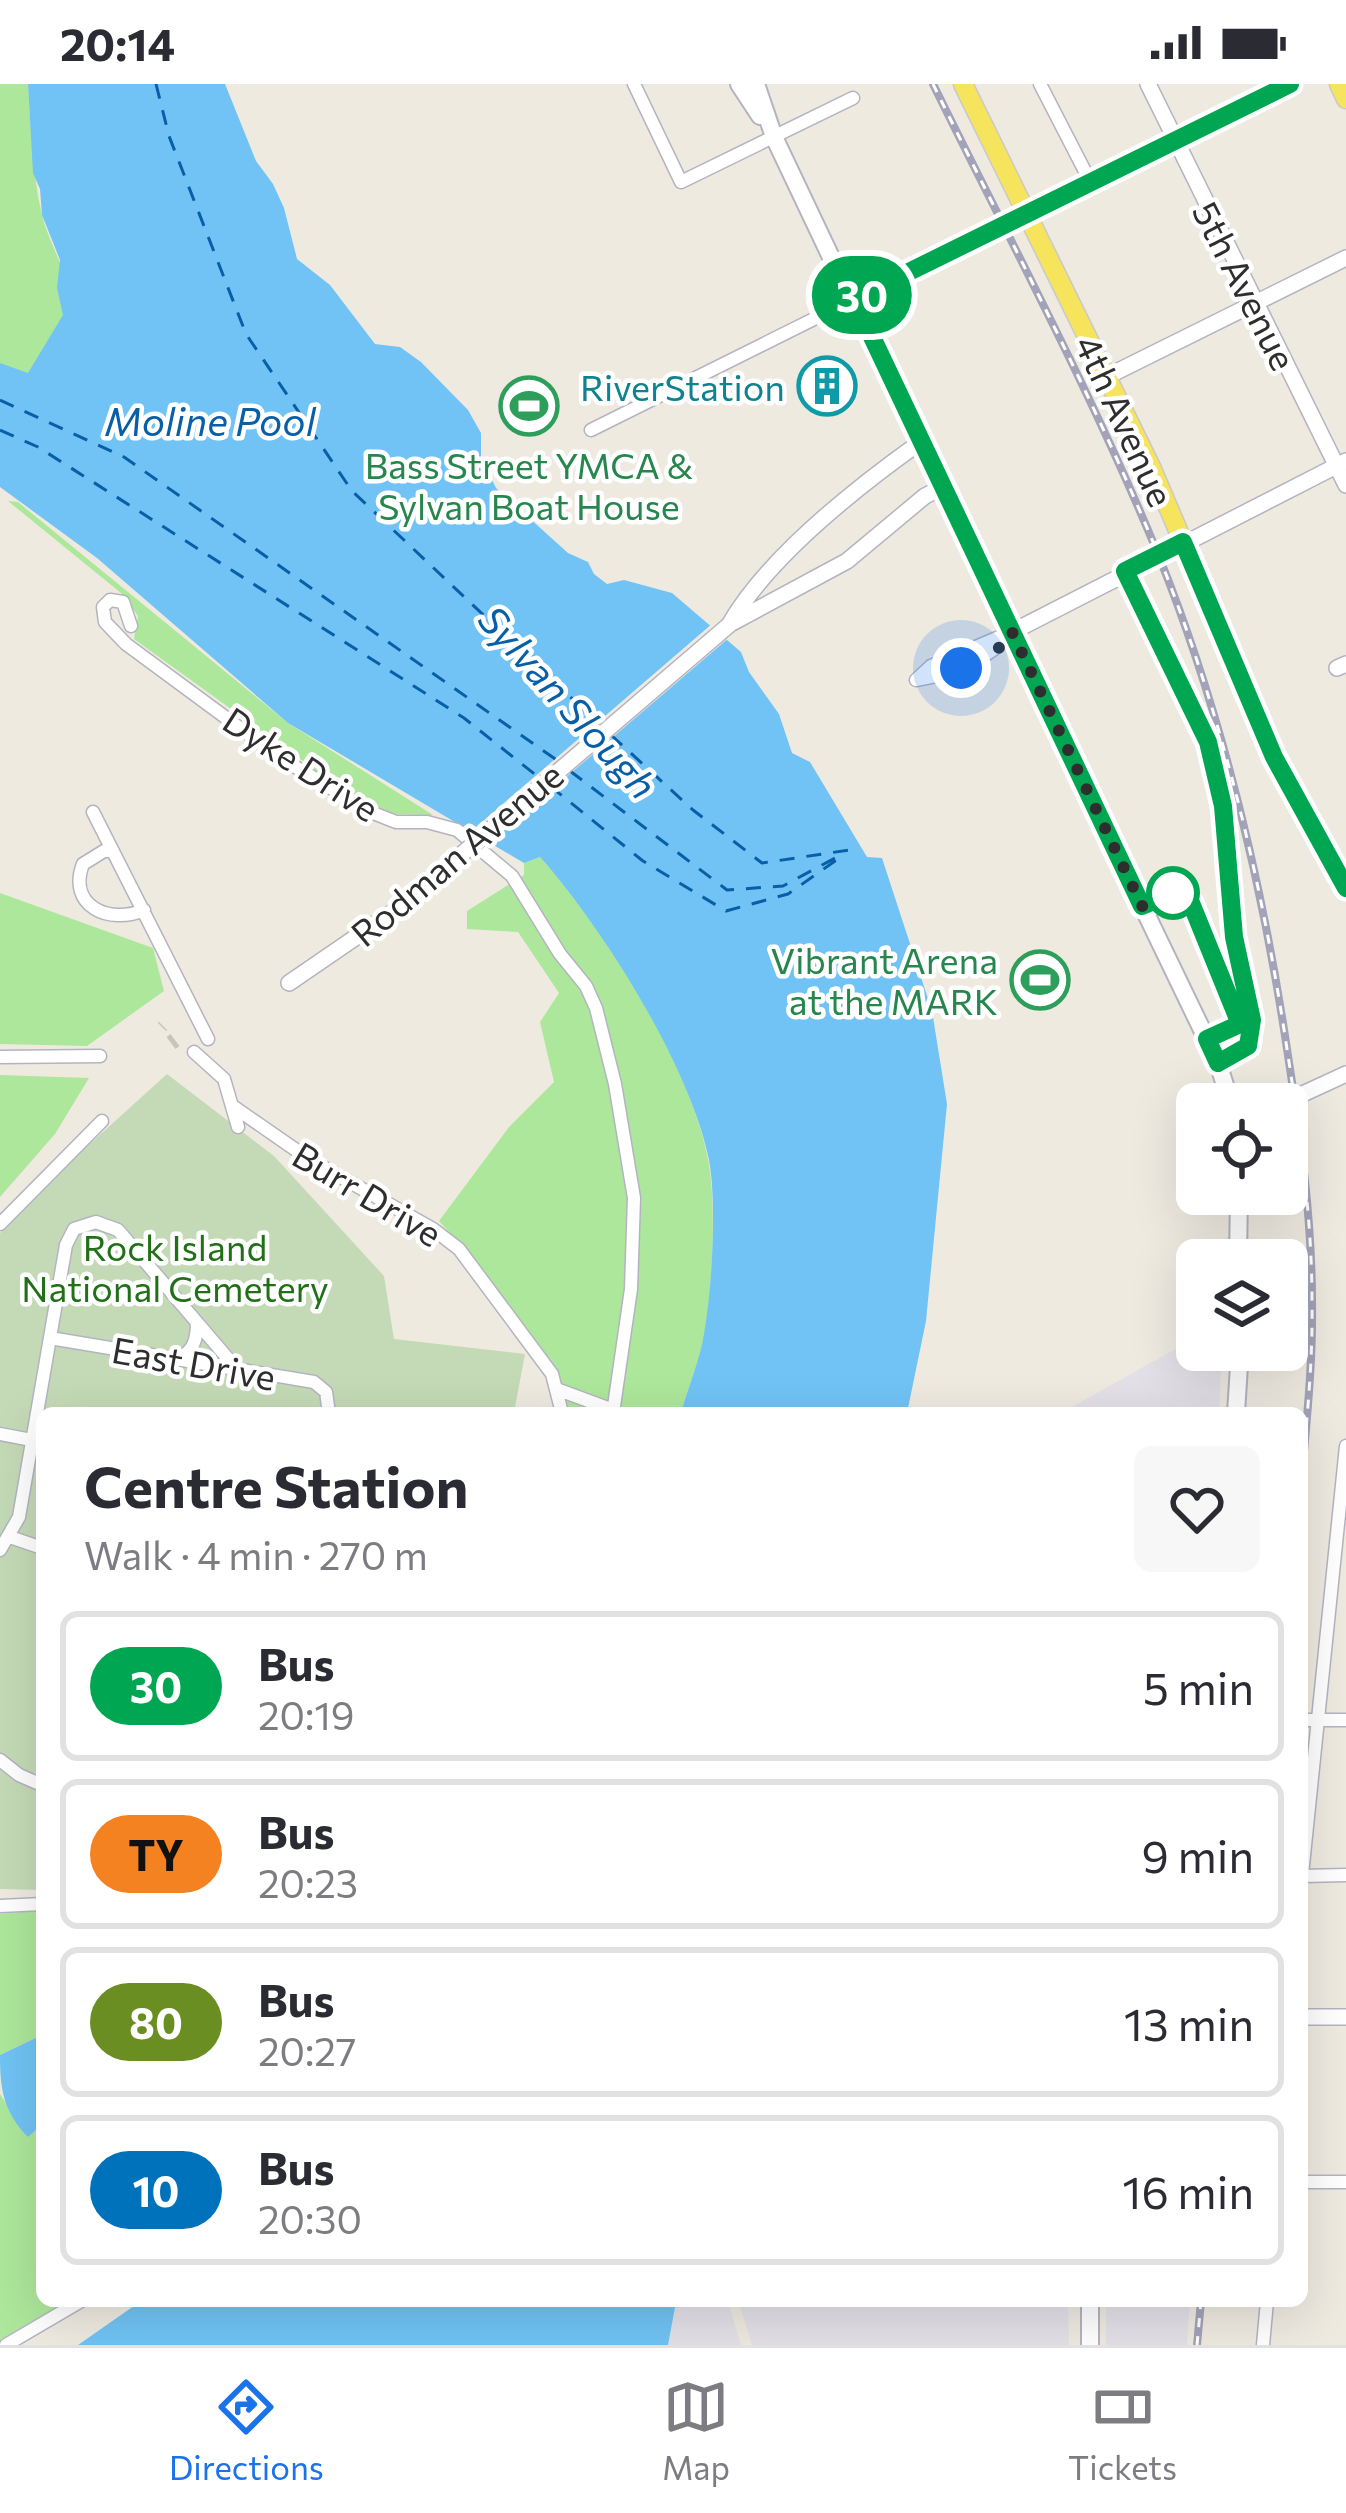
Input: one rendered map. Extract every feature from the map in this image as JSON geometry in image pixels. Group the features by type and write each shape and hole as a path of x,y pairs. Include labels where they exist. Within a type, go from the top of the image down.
{"main road":[{"path":"739,84 774,137 919,443"},
{"path":"756,84 774,137"},
{"name":"4th Avenue","path":"963,84 1183,542 1267,742 1344,878"},
{"path":"1339,84 1346,99"},
{"path":"941,488 1225,1083"},
{"path":"1236,1407 1239,1371"},
{"path":"1090,2307 1090,2345"}],"street":[{"path":"634,84 681,182 853,98"},
{"path":"1040,84 1090,183"},
{"name":"5th Avenue","path":"1148,84 1341,464 1346,485"},
{"path":"591,430 1290,84"},
{"path":"1106,377 1346,258"},
{"path":"729,625 766,572 919,443"},
{"path":"1012,632 997,650 955,670 916,680 931,666 1012,632 1341,464"},
{"path":"729,625 842,563 941,488"},
{"name":"Dyke Drive","path":"130,626 123,602 110,600 103,607 105,622 126,644 282,758 373,813 457,830 512,876 560,954 586,986 615,1084 634,1198 631,1289 614,1407"},
{"name":"Rodman Avenue","path":"289,983 394,911 729,625"},
{"path":"93,812 208,1039"},
{"path":"113,850 83,864 81,896 103,914 145,910"},
{"name":"Burr Drive","path":"194,1052 224,1079 238,1127"},
{"path":"0,1057 100,1056"},
{"path":"1308,1092 1346,1074"},
{"name":"Burr Drive","path":"234,1107 309,1159 446,1238 510,1314 560,1390 561,1407"},
{"path":"0,1224 102,1121"},
{"path":"41,1407 66,1245 80,1225 104,1222 118,1230 236,1368"},
{"path":"173,1358 184,1356 194,1345 197,1321"},
{"name":"East Drive","path":"50,1338 319,1384 329,1407"},
{"path":"560,1390 603,1407"},
{"path":"0,1434 36,1441 19,1517 0,1550"},
{"path":"1308,1823 1341,1554 1346,1446"},
{"path":"10,1537 36,1546"},
{"path":"1308,1720 1346,1720"},
{"path":"0,1760 36,1782"},
{"path":"1308,1875 1346,1875"},
{"path":"0,1906 36,1904"},
{"path":"1308,2017 1346,2017"},
{"path":"1308,2182 1346,2182"},
{"path":"6,2345 71,2307"},
{"path":"1263,2345 1266,2307"}],"shaded area":[{"path":"1176,1349 1176,1371 1221,1371 1219,1407 1072,1407"},
{"path":"590,2307 674,2307 581,2345"},
{"path":"674,2307 730,2307 741,2345 668,2345"},
{"path":"740,2307 1068,2307 1069,2345 752,2345"},
{"path":"1106,2307 1190,2307 1187,2345 1106,2345"}],"green space":[{"path":"0,84 28,84 39,199 68,294 63,324 33,384 0,381"},
{"path":"8,501 18,502 288,723 433,815 396,814 357,800 134,639 138,616 121,593"},
{"path":"540,857 617,959 664,1040 698,1121 711,1177 711,1270 703,1344 683,1407 559,1407 561,1385 480,1267 439,1221 509,1127 554,1082 540,1022 559,993 518,932 467,929 467,911 524,875 524,863"},
{"path":"0,893 153,948 164,991 87,1046 0,1044"},
{"name":"Rock Island National Cemetery","path":"167,1074 274,1156 384,1276 394,1339 525,1354 515,1407 36,1407 36,1890 0,1889 0,1233"},
{"path":"0,1075 89,1078 55,1134 0,1197"},
{"path":"36,1911 36,2038 0,2055 0,1914"},
{"path":"0,2094 28,2137 36,2130 36,2307 57,2307 0,2340"}],"water":[{"name":"Moline Pool","path":"28,84 225,84 256,161 284,208 297,259 330,285 375,344 400,347 468,410 481,433 481,458 496,488 568,553 588,562 607,584 624,580 672,593 741,652 749,672 779,714 792,753 810,762 867,857 882,858 932,1011 947,1104 926,1321 908,1407 683,1407 702,1344 709,1294 713,1222 709,1160 699,1123 664,1042 616,959 565,887 540,857 524,863 288,723 97,558 0,487 0,363 28,373 63,315 57,288 60,260 42,215 33,173"},
{"path":"36,2038 36,2130 28,2137 5,2099 0,2055"},
{"path":"132,2307 675,2307 668,2345 78,2345"}],"pier":[{"path":"713,623 731,636 487,845 468,834"}],"ferry route":[{"path":"156,84 169,136 246,334 352,491 599,724"},
{"path":"0,400 124,457 558,761"},
{"path":"0,430 38,447 464,718 542,780"},
{"path":"611,735 693,810 762,863 849,850"},
{"path":"570,771 727,890 783,886 837,857"},
{"path":"550,786 643,861 726,911 788,894 845,854"}],"tunnel":[{"path":"171,1043 175,1040"}],"railway":[{"path":"933,84 1134,499 1183,619 1221,739 1277,986 1296,1112 1311,1270 1307,1407"},
{"path":"1197,2345 1200,2307"}],"bus line":[{"name":"30","path":"1290,84 854,299 1142,906 1178,891 1191,903 1240,1024 1207,1039 1218,1063 1248,1046 1252,1020 1234,937 1220,789 1208,742 1125,571 1183,542 1274,757 1346,888"}],"place":[{"name":"RiverStation","path":"827,386"},
{"name":"Bass Street YMCA & Sylvan Boat House","path":"529,406"},
{"name":"Vibrant Arena at the MARK","path":"1040,980"}],"route":[{"path":"961,668 997,650 1012,632 1142,906 1173,893"}],"water label":[{"name":"Sylvan Slough","path":"569,701"}]}
